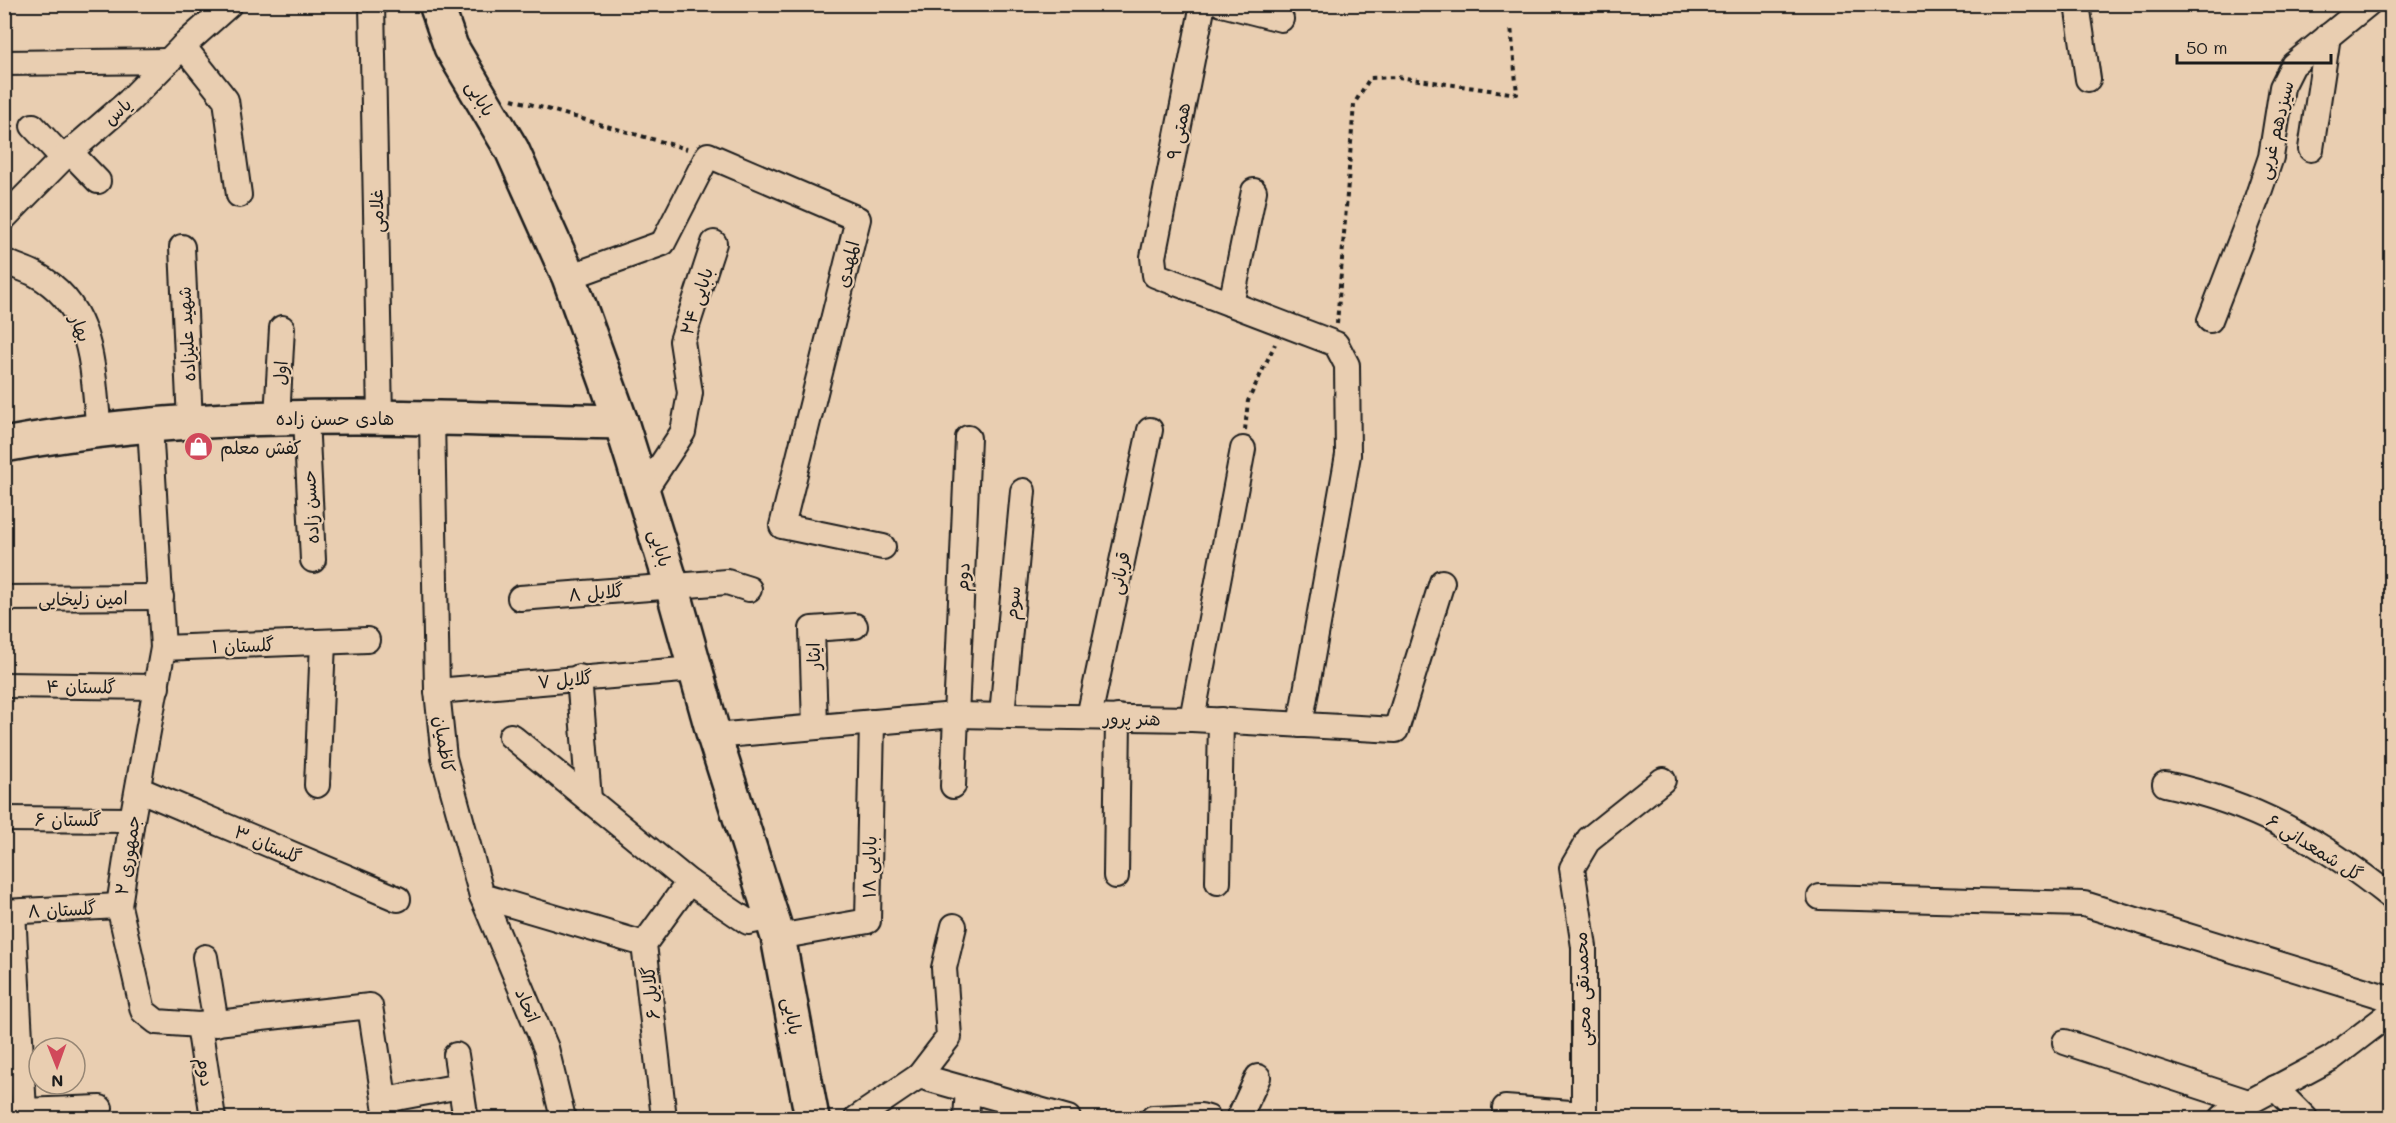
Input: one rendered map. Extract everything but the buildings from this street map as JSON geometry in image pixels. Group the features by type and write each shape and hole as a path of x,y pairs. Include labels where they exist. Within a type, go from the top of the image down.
{"main road":[{"name":"بابایی","path":"436,4 451,47 512,150 568,277 621,422 644,491 714,736 775,927 812,1119"},
{"name":"هادی حسن زاده","path":"50,436 190,422 292,418 621,422"},
{"path":"4,429 50,436"},
{"path":"4,445 50,436"}],"street":[{"name":"یاس","path":"4,218 67,155 129,101 176,53 230,4"},
{"name":"غلامی","path":"372,4 380,418"},
{"name":"همتی ۹","path":"1203,4 1153,257 1155,275 1231,304"},
{"path":"1222,4 1281,18"},
{"path":"2077,4 2088,79"},
{"name":"سیزدهم غربی","path":"2210,320 2258,198 2271,156 2282,87 2293,65 2368,4"},
{"path":"2311,149 2328,36"},
{"path":"4,63 176,53 226,100 239,195"},
{"path":"33,126 98,181"},
{"path":"568,277 663,243 708,155"},
{"name":"المهدی","path":"708,155 858,219 782,526 883,547"},
{"path":"1254,191 1231,304 1336,344 1347,365 1348,455 1300,725"},
{"name":"بابایی ۲۴","path":"644,491 683,432 690,393 682,341 714,243"},
{"name":"شهید علیزاده","path":"182,247 190,422"},
{"name":"بهار","path":"4,261 36,274 57,290 76,310 89,351 99,431"},
{"name":"اول","path":"282,328 292,418"},
{"name":"حسن زاده","path":"292,418 313,560"},
{"name":"کاظمیان","path":"432,418 436,691 444,758 482,896"},
{"name":"جمهوری ۲","path":"150,425 163,648 119,906 143,1011 157,1022 207,1024 370,1006 386,1109"},
{"name":"قربانی","path":"1089,717 1150,430"},
{"name":"دوم","path":"953,786 968,438"},
{"path":"1192,719 1244,449"},
{"name":"سوم","path":"1002,715 1023,491"},
{"name":"گلایل ۸","path":"520,598 727,582 749,589"},
{"name":"هنر پرور","path":"714,736 955,715 1192,719 1396,730 1442,582"},
{"name":"امین زلیخایی","path":"4,598 161,597"},
{"name":"ایثار","path":"815,726 812,629 855,626"},
{"name":"گلستان ۱","path":"163,648 367,640"},
{"path":"317,785 323,642"},
{"name":"گلایل ۷","path":"436,691 694,669"},
{"path":"579,677 589,800"},
{"name":"گلستان ۴","path":"4,685 157,687"},
{"path":"1116,876 1118,717"},
{"path":"1218,882 1221,720"},
{"name":"بابایی ۱۸","path":"775,927 868,921 872,722"},
{"path":"511,736 690,882 748,922 775,927"},
{"name":"محمدتقی محبی","path":"1505,1119 1505,1108 1584,1114 1584,947 1572,867 1589,839 1663,780"},
{"name":"گل شمعدانی ۶","path":"2165,784 2232,802 2277,821 2342,861 2391,898"},
{"name":"گلستان ۳","path":"138,789 398,899"},
{"name":"گلستان ۶","path":"4,819 132,820"},
{"name":"گلایل ۶","path":"664,1119 644,944 690,882"},
{"path":"482,896 644,944"},
{"name":"اتحاد","path":"482,896 546,1048 563,1119"},
{"path":"1820,897 2084,904 2391,999"},
{"name":"گلستان ۸","path":"9,912 119,906"},
{"path":"9,912 24,1111 99,1108"},
{"path":"857,1119 919,1076 950,1037 944,969 954,926"},
{"name":"دوم","path":"205,957 213,1119"},
{"path":"2222,1119 2226,1114 2332,1058 2391,1012"},
{"path":"2065,1042 2248,1102"},
{"path":"456,1055 465,1114"},
{"path":"919,1076 1068,1119"},
{"path":"1239,1119 1258,1077"},
{"path":"386,1109 460,1086"},
{"path":"2275,1088 2304,1119"},
{"path":"966,1119 968,1090"},
{"path":"1153,1119 1201,1116 1208,1119"}],"path":[{"path":"1336,344 1354,104 1370,78 1388,77 1517,94 1511,26"},
{"path":"475,88 708,155"},
{"path":"1244,449 1248,401 1276,342 1298,329"}],"place":[{"name":"کفش معلم","path":"199,447"}]}
